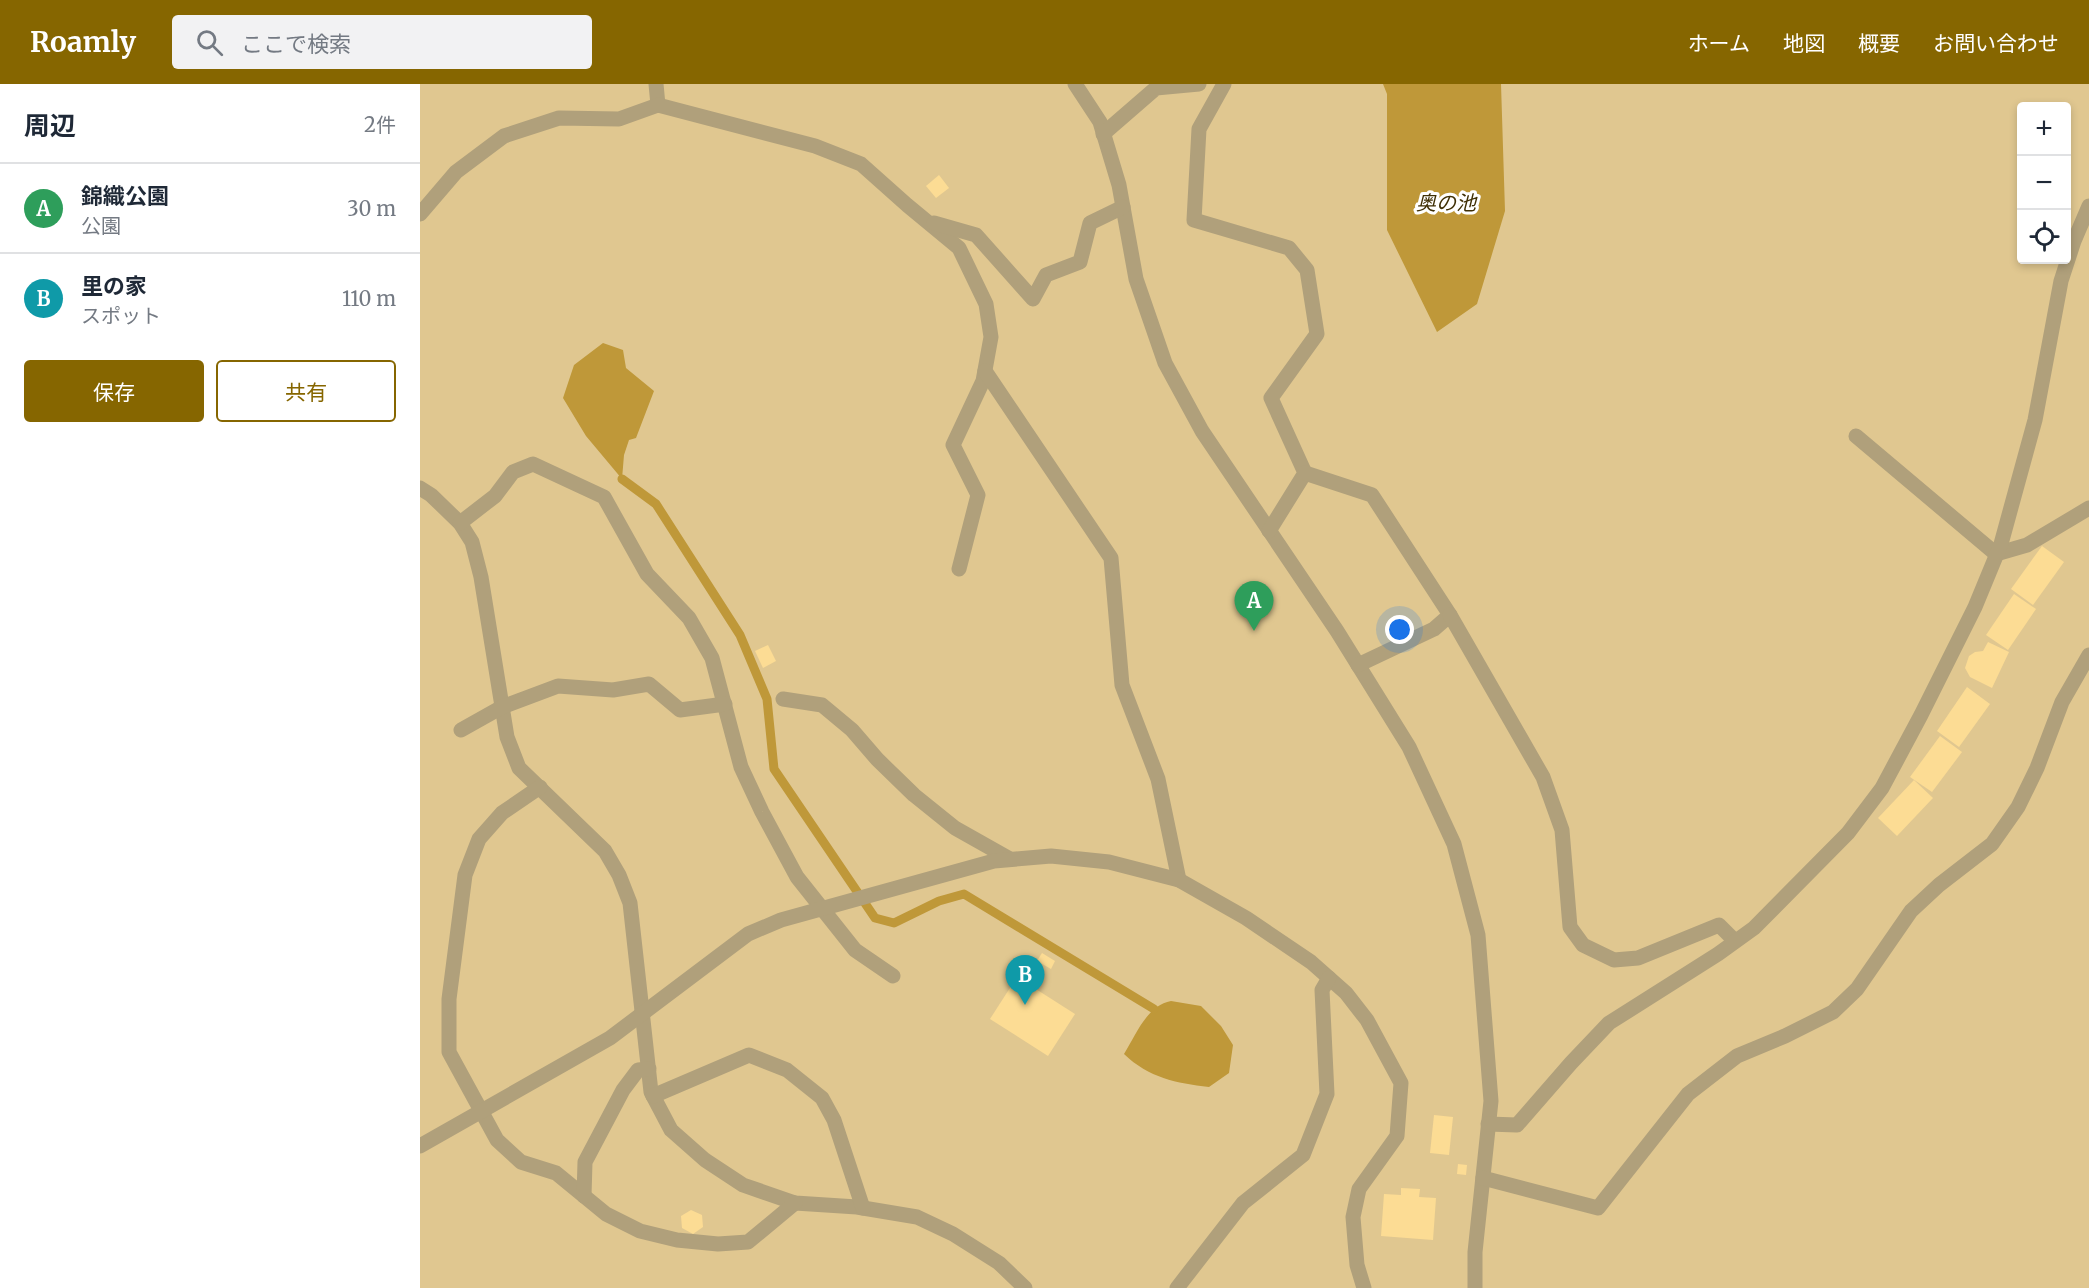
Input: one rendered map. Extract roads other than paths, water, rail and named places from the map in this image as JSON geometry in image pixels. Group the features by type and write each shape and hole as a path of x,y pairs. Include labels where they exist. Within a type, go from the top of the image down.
{"street":[{"path":"656,84 658,105"},
{"path":"1075,84 1100,122 1119,185 1136,279 1165,363 1202,431 1358,665 1409,747 1454,844 1478,935 1491,1101 1474,1252 1474,1288"},
{"path":"1103,134 1156,88 1199,84"},
{"path":"1224,84 1199,129 1194,220 1289,248 1307,270 1317,334 1271,398 1305,473 1372,495 1450,615 1544,777 1562,830 1570,927 1583,945 1614,960 1638,958 1719,925 1735,941"},
{"path":"420,214 456,172 504,136 559,118 619,119 658,105 815,146 861,164 959,248 986,304 991,337 983,381 953,445 978,495 959,569"},
{"path":"1488,1124 1517,1125 1570,1063 1609,1023 1754,928 1848,833 1882,788 1975,607 1996,554 2032,431 2061,281 2082,240 2089,206"},
{"path":"926,220 976,235 1033,299 1046,275 1080,262 1090,223 1123,207"},
{"path":"985,371 1110,558 1122,685 1158,779 1179,880"},
{"path":"1856,436 1996,554"},
{"path":"460,523 495,496 513,472 533,464 604,497 647,574 689,618 712,658 741,767 797,877 855,950 893,976"},
{"path":"1269,531 1305,473"},
{"path":"420,488 431,495 460,523 472,542 481,577 507,737 519,768 605,850 619,875 630,903 653,1096 671,1130 705,1160 743,1185 795,1203 863,1208 917,1217 953,1234 999,1263 1025,1288"},
{"path":"1996,554 2027,545 2089,508"},
{"path":"1358,665 1434,629 1450,615"},
{"path":"1483,1178 1598,1208 1688,1094 1737,1056 1785,1036 1833,1012 1857,989 1911,912 1939,885 1992,844 2018,807 2037,768 2062,702 2089,655"},
{"path":"461,730 502,707 558,686 613,690 649,684 680,710 725,704"},
{"path":"783,699 822,705 852,730 877,759 914,795 955,828 1010,859"},
{"path":"540,787 502,813 479,839 465,875 449,999 449,1052 497,1140 521,1162 556,1173 606,1214 640,1232 677,1240 718,1244 748,1242 795,1203"},
{"path":"420,1146 610,1038 748,934 781,920 994,861 1051,856 1109,862 1179,880 1246,918 1311,962 1346,993 1368,1020 1401,1083 1397,1136 1359,1189 1353,1217 1357,1265 1364,1288"},
{"path":"1177,1288 1243,1203 1303,1155 1327,1094 1322,990 1329,978"},
{"path":"653,1096 749,1055 787,1070 822,1098 834,1120 863,1208"},
{"path":"584,1196 585,1162 623,1090 638,1070 649,1069"}],"water":[{"name":"奥の池","path":"1383,84 1501,84 1505,211 1477,304 1437,332 1387,230 1387,94"},
{"path":"603,343 623,350 626,368 654,391 636,438 629,440 624,455 622,479 586,436 563,398 574,365"},
{"path":"1171,1001 1201,1006 1221,1026 1233,1045 1229,1073 1209,1087 1185,1084 1153,1074 1124,1054 1138,1030 1155,1008"}],"waterway":[{"path":"622,479 656,504 740,635 767,699 774,769 875,918 894,923 939,901 964,894 1154,1009"}],"place":[{"name":"錦織公園","path":"1254,631"},
{"name":"里の家","path":"1025,1005"}]}
